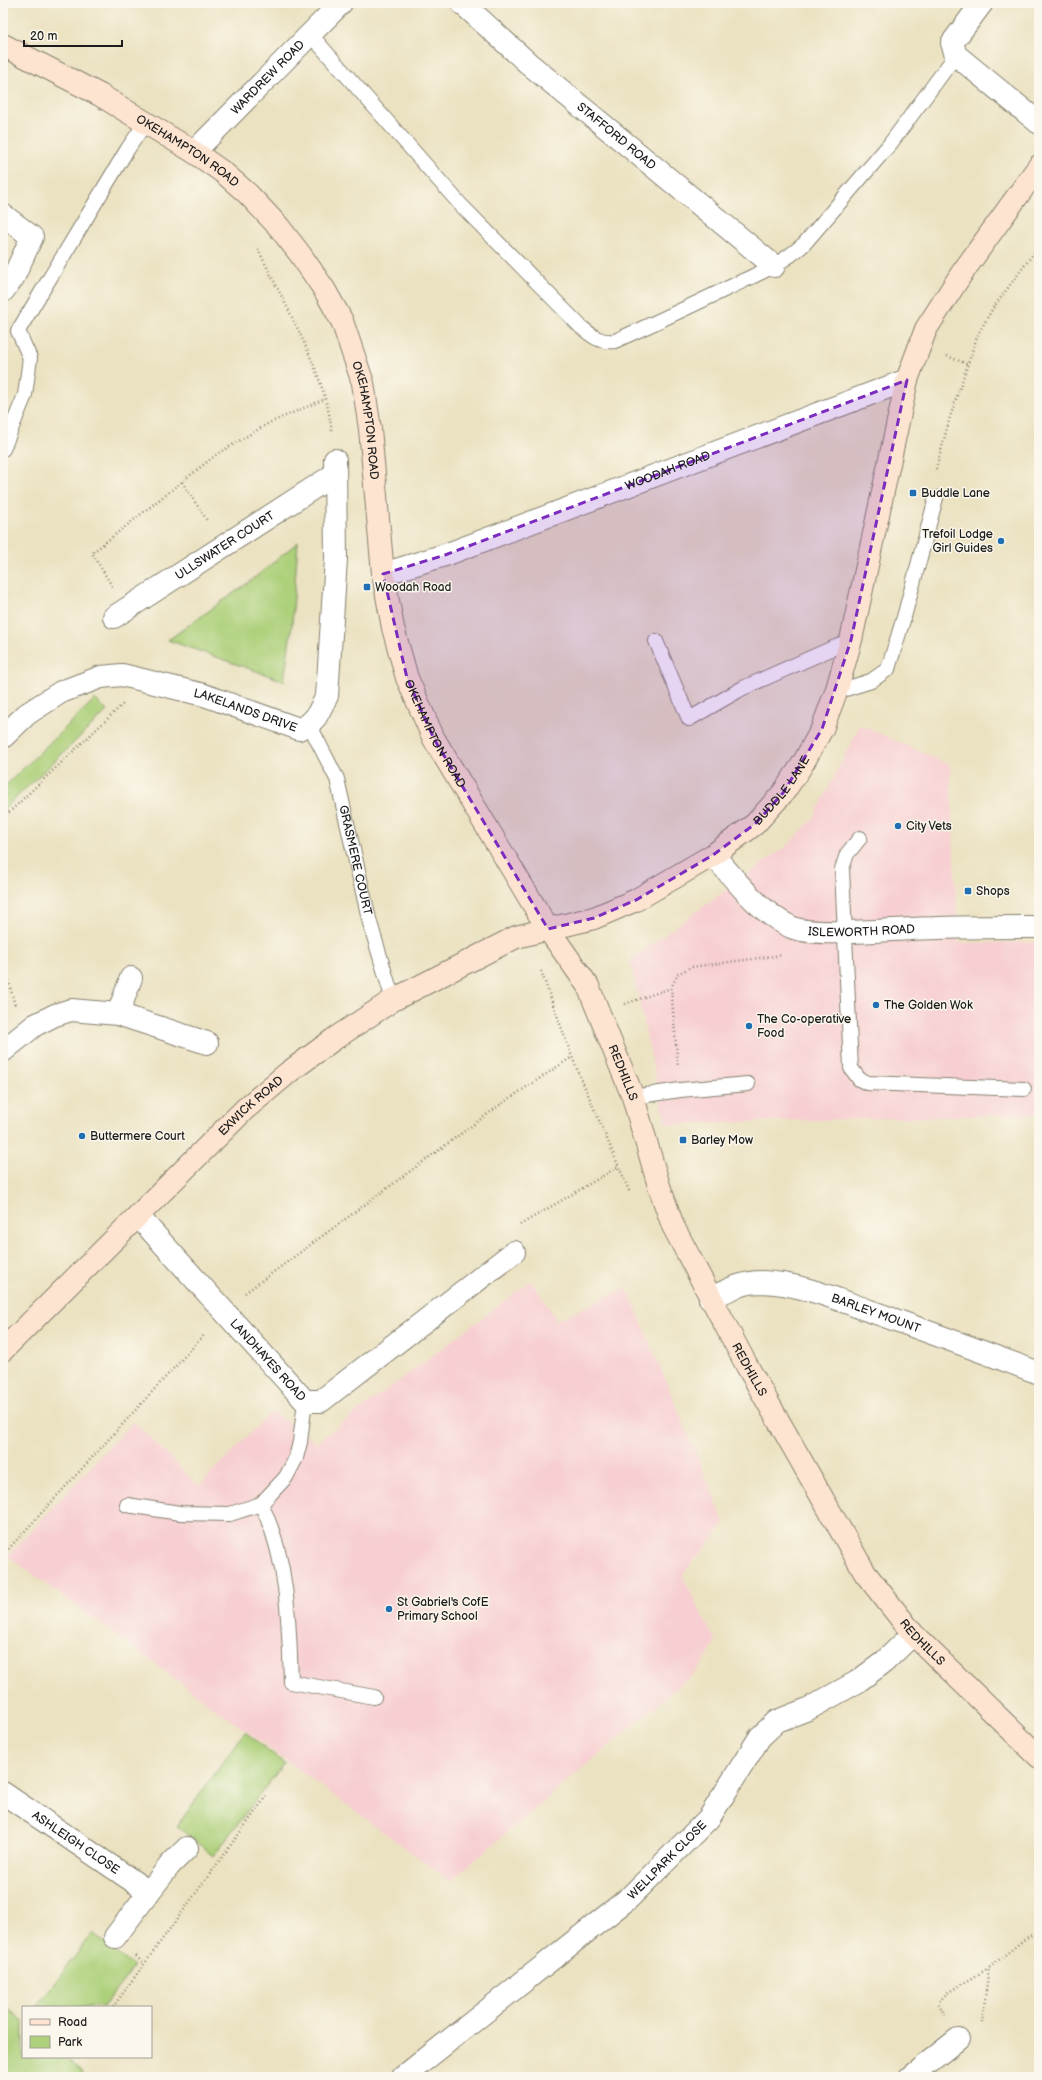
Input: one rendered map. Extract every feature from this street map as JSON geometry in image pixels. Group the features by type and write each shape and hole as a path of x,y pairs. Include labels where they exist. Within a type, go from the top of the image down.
{"street":[{"name":"WARDREW ROAD","path":"194,152 341,3"},
{"name":"STAFFORD ROAD","path":"462,3 528,63 774,266"},
{"path":"982,3 952,43 956,55 1039,123"},
{"name":"OKEHAMPTON ROAD","path":"3,45 100,95 194,152 248,194 279,227 324,289 342,321 363,383 369,421 383,574 393,628 407,678 434,739 548,929"},
{"name":"BUDDLE LANE","path":"548,929 594,918 636,900 713,855 755,824 793,781 822,729 836,692 851,640 907,380 926,329 962,273 1038,170"},
{"path":"3,215 32,237 13,278 3,291"},
{"name":"WOODAH ROAD","path":"383,574 445,554 907,380"},
{"name":"ULLSWATER COURT","path":"120,613 225,547 335,467"},
{"name":"LAKELANDS DRIVE","path":"3,737 27,714 61,692 101,677 122,675 204,695 299,729 309,724 316,717 327,696 336,559 335,467"},
{"name":"ISLEWORTH ROAD","path":"713,855 759,904 778,920 792,928 810,931 844,931 1039,927"},
{"name":"EXWICK ROAD","path":"3,1350 245,1109 296,1067 393,1000 516,938 548,929"},
{"name":"REDHILLS","path":"548,929 588,986 600,1012 633,1097 659,1186 673,1226 710,1299 865,1572 913,1634 1039,1757"},
{"path":"118,1014 131,978"},
{"path":"3,1051 35,1025 55,1015 71,1010 118,1014 207,1043"},
{"name":"LANDHAYES ROAD","path":"138,1216 305,1401 321,1401 514,1252"},
{"name":"BARLEY MOUNT","path":"710,1299 735,1286 753,1283 774,1283 795,1287 891,1318 1039,1373"},
{"name":"WELLPARK CLOSE","path":"403,2077 629,1898 709,1818 760,1737 777,1722 808,1709 857,1682 884,1662 913,1634"},
{"name":"ASHLEIGH CLOSE","path":"3,1793 149,1892"},
{"path":"115,1937 170,1865 187,1848"},
{"path":"910,2077 958,2039"}],"lane":[{"path":"310,34 460,204 581,327 595,338 606,342 615,341 774,266 790,256 814,232 890,144 956,55"},
{"path":"3,449 25,395 30,358 18,331 127,150 146,122"},
{"path":"836,692 871,681 888,669 904,617 936,498"},
{"path":"656,641 689,719 743,688 851,640"},
{"name":"GRASMERE COURT","path":"309,724 337,780 370,922 393,1000"},
{"path":"860,838 847,854 842,869 851,1068 859,1080 867,1083 1024,1089"},
{"path":"633,1097 680,1090 748,1084"},
{"path":"127,1505 180,1513 230,1514 261,1504 286,1477 296,1458 300,1442 305,1401"},
{"path":"261,1504 271,1523 283,1570 291,1682 374,1697"}],"path":[{"path":"255,242 317,375 330,415 335,467"},
{"path":"936,498 934,477 967,364 981,327 1039,246"},
{"path":"946,355 967,364"},
{"path":"120,613 92,553 217,454 269,423 325,399"},
{"path":"182,482 225,547"},
{"path":"3,818 147,682"},
{"path":"680,1090 671,988 678,974 691,967 786,954 810,931"},
{"path":"516,938 540,969 572,1057 632,1200"},
{"path":"3,957 22,1035"},
{"path":"600,1012 660,993 671,988"},
{"path":"3,1555 224,1312 268,1275 504,1102 572,1057"},
{"path":"514,1252 503,1235 618,1167"},
{"path":"113,2006 268,1794"},
{"path":"938,2003 946,1992 989,1968 1026,1938 1039,1931"},
{"path":"981,2030 989,1968"}],"highlighted area":[{"path":"907,380 851,640 822,729 783,793 755,824 713,855 636,900 594,918 548,929 434,739 407,678 383,574 445,555"}],"shaded area":[{"path":"860,725 950,765 958,943 1039,942 1039,1114 666,1124 630,960 788,845 813,819"},
{"name":"St Gabriel's CofE Primary School","path":"531,1281 557,1320 627,1287 725,1524 682,1575 716,1642 697,1671 450,1881 8,1556 133,1421 199,1486 272,1411 316,1443"}],"green space":[{"path":"298,542 292,624 284,681 168,640 252,580"},
{"path":"95,699 107,711 3,810 3,788"},
{"path":"245,1732 284,1763 213,1856 177,1826"},
{"path":"93,1933 134,1967 104,2006 37,2006"},
{"path":"3,2004 22,2020 22,2058 66,2058 86,2077 3,2077"}],"place":[{"name":"Buddle Lane","path":"913,493"},
{"name":"Trefoil Lodge Girl Guides","path":"1001,541"},
{"name":"Woodah Road","path":"367,587"},
{"name":"City Vets","path":"898,826"},
{"name":"Shops","path":"968,891"},
{"name":"The Golden Wok","path":"876,1005"},
{"name":"The Co-operative Food","path":"749,1026"},
{"name":"Buttermere Court","path":"82,1136"},
{"name":"Barley Mow","path":"683,1140"},
{"name":"St Gabriel's CofE Primary School","path":"389,1609"}]}
